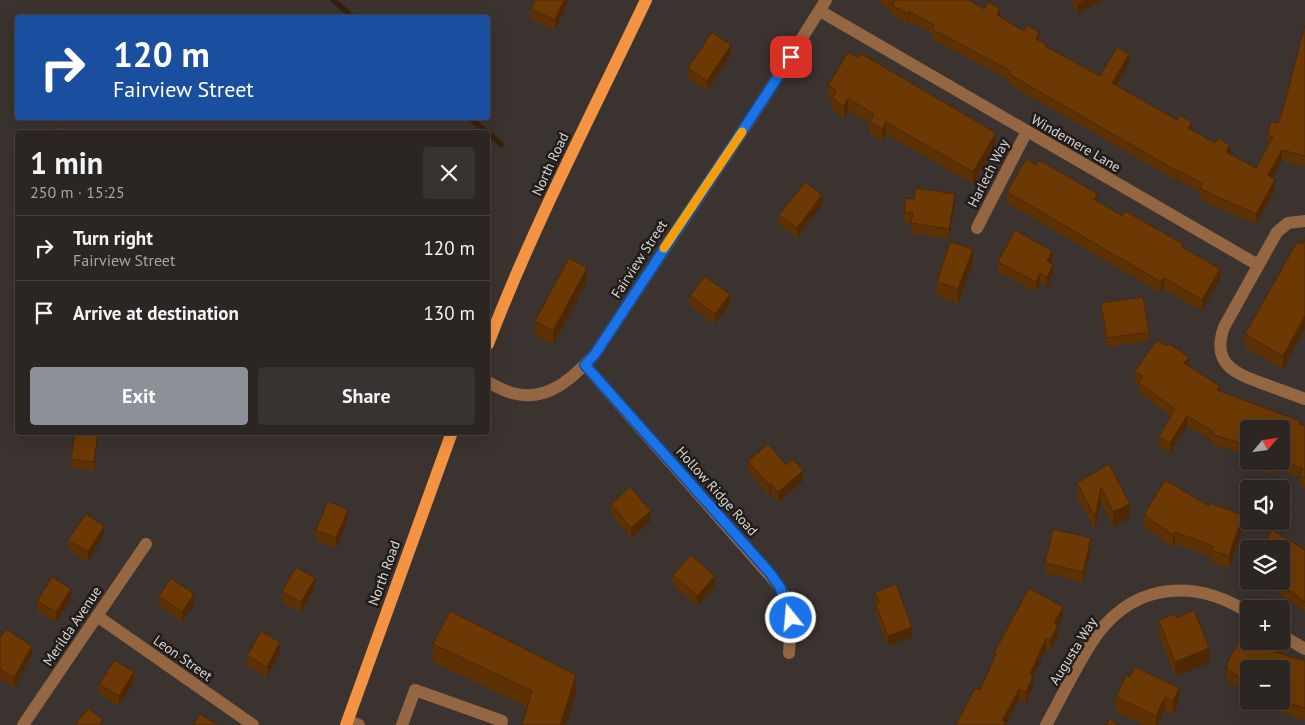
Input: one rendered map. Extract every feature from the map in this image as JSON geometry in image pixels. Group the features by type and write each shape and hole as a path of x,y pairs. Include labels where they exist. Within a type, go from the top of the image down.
{"main road":[{"name":"North Road","path":"490,338 504,300 646,0"},
{"name":"North Road","path":"351,724 451,435"}],"street":[{"name":"Windemere Lane","path":"823,6 1027,131 1258,265"},
{"name":"Fairview Street","path":"490,383 512,393 543,394 560,387 595,354 823,6"},
{"name":"Harlech Way","path":"977,228 1027,131"},
{"path":"1305,221 1288,223 1277,232 1224,327 1220,338 1220,351 1224,361 1239,375 1305,399"},
{"name":"Hollow Ridge Road","path":"585,365 780,587 791,618 789,653"},
{"name":"Merilda Avenue","path":"23,725 146,544"},
{"name":"Augusta Way","path":"1046,725 1098,633 1112,618 1132,604 1162,592 1190,589 1214,595 1240,608"},
{"name":"Leon Street","path":"97,616 253,725"},
{"path":"1290,640 1305,649"},
{"path":"402,725 415,690 502,721 501,725"}],"building":[{"path":"535,0 564,0 555,20 531,9"},
{"path":"892,0 969,0 984,9 988,2 1000,9 997,15 1024,31 1027,25 1039,32 1036,39 1046,44 1045,46 1100,76 1117,47 1129,54 1112,83 1177,120 1180,115 1192,122 1188,128 1215,143 1218,138 1230,145 1226,152 1256,168 1273,137 1267,135 1271,122 1278,123 1282,113 1305,25 1305,156 1282,150 1268,175 1275,180 1256,214 1200,188 1203,184 1177,171 1009,74 1011,71 932,29 934,25 909,11 908,14 892,5 894,2"},
{"path":"1076,0 1085,0 1078,4"},
{"path":"712,32 731,45 707,81 688,68"},
{"path":"848,52 858,58 860,53 996,133 973,172 886,122 882,129 870,122 874,114 848,98 844,106 832,98 836,90 828,86"},
{"path":"60,126 63,130 53,130"},
{"path":"1026,159 1036,165 1039,160 1098,194 1094,199 1122,216 1125,211 1183,244 1182,247 1220,269 1202,300 1164,278 1161,282 1007,192"},
{"path":"805,182 822,195 797,228 779,215"},
{"path":"916,188 955,194 949,229 911,223 913,213 904,212 906,198 914,199"},
{"path":"1015,230 1052,251 1047,261 1053,265 1047,277 1040,273 1036,282 998,262"},
{"path":"1305,239 1305,316 1283,356 1245,334 1297,242 1302,245"},
{"path":"950,242 973,249 958,289 937,282"},
{"path":"569,258 587,268 553,331 535,321"},
{"path":"704,276 730,294 715,314 690,296"},
{"path":"1143,297 1149,332 1107,338 1101,303"},
{"path":"1157,340 1166,346 1168,343 1189,357 1184,363 1220,386 1217,390 1300,421 1299,424 1305,426 1305,478 1300,476 1303,468 1290,464 1290,420 1240,420 1240,443 1212,434 1213,431 1187,416 1170,443 1159,436 1175,409 1139,383 1143,377 1135,371"},
{"path":"75,435 98,435 94,462 71,459"},
{"path":"768,444 786,465 793,459 803,471 778,492 771,483 769,485 748,461"},
{"path":"1109,464 1130,504 1113,512 1101,487 1095,517 1077,483"},
{"path":"1165,480 1209,506 1210,503 1240,514 1240,524 1229,556 1211,550 1213,546 1175,532 1173,535 1144,515"},
{"path":"630,487 651,511 631,528 611,504"},
{"path":"328,501 348,510 336,538 316,530"},
{"path":"86,514 104,526 88,552 68,540"},
{"path":"1053,529 1091,538 1083,572 1045,563"},
{"path":"1272,530 1288,540 1267,540"},
{"path":"1290,541 1305,550 1305,602 1298,599 1299,597 1288,590 1290,590"},
{"path":"691,555 715,576 697,596 673,575"},
{"path":"296,567 315,578 301,602 282,592"},
{"path":"52,577 71,589 56,612 37,601"},
{"path":"171,578 194,594 182,612 159,596"},
{"path":"896,584 912,627 888,636 876,605 880,603 875,592"},
{"path":"1029,588 1063,607 1054,623 1058,625 1050,640 1046,638 1030,674 1033,676 1026,692 1019,689 1002,721 1005,722 1004,725 956,725 975,688 980,690 996,654 994,653"},
{"path":"1194,610 1209,648 1175,662 1159,620 1175,614 1177,618"},
{"path":"450,611 576,675 560,725 522,725 532,691 433,644"},
{"path":"6,629 32,646 14,678 0,669 0,638"},
{"path":"261,631 280,642 267,667 247,656"},
{"path":"1240,641 1240,650 1276,650 1275,652 1305,661 1305,708 1290,704 1290,660 1240,660 1240,677 1227,669 1227,663"},
{"path":"115,660 134,672 119,696 99,684"},
{"path":"1135,667 1179,688 1173,701 1165,697 1156,716 1116,697 1126,675 1130,677"},
{"path":"88,708 103,720 100,725 75,725"},
{"path":"200,714 217,725 193,725"},
{"path":"1110,719 1118,725 1105,725"}],"waterway":[{"path":"333,0 350,15"},
{"path":"472,120 484,130"},
{"path":"490,135 501,144"}],"slow traffic":[{"path":"664,248 742,132"}],"route":[{"path":"791,57 595,354 585,365 770,573 788,603 791,618"}]}
